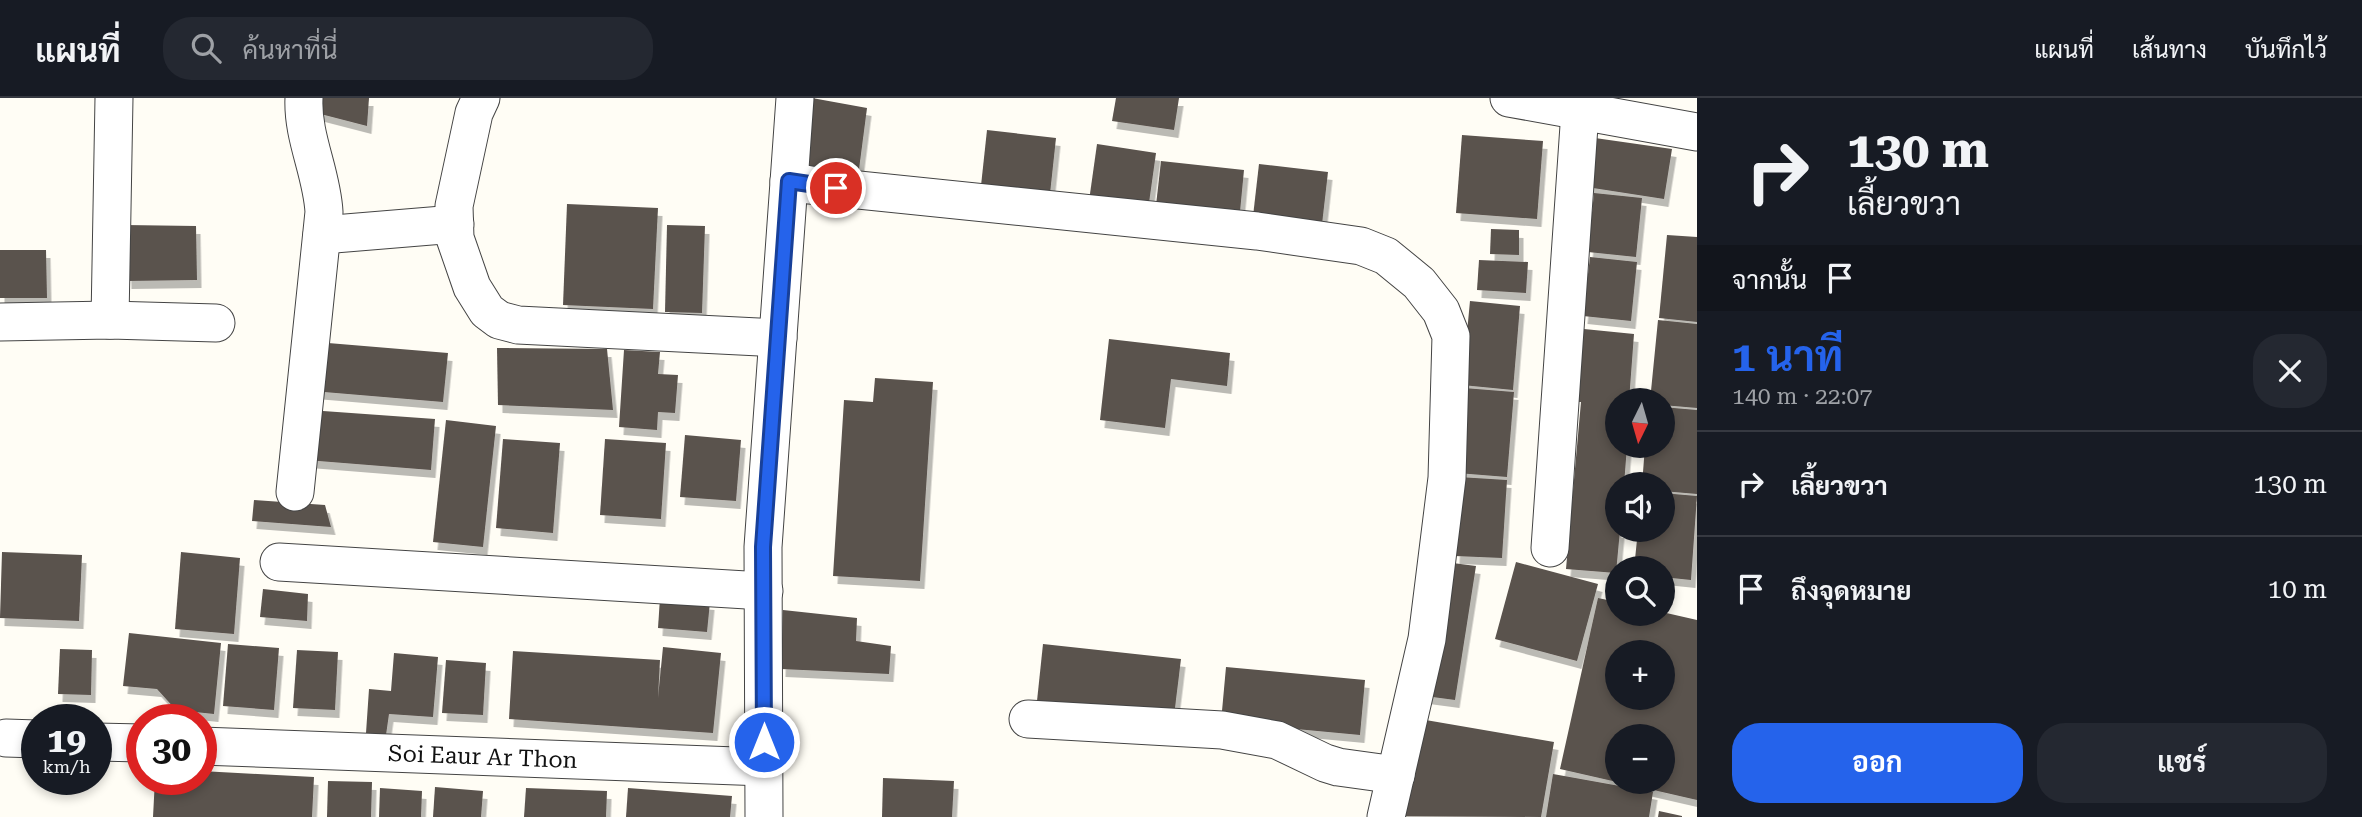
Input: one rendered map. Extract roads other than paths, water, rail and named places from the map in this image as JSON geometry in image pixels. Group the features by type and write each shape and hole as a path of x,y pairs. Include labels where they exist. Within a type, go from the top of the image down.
{"street":[{"path":"110,320 114,98"},
{"path":"295,492 322,235 323,193 307,138 304,98"},
{"path":"481,98 474,113 454,206 455,238 472,287 487,311 499,320 518,325 778,338"},
{"path":"764,817 763,547 795,98"},
{"path":"1509,98 1697,132"},
{"path":"1550,548 1580,111"},
{"path":"789,181 1257,231 1361,246 1385,256 1419,283 1441,311 1451,336 1447,478 1427,639 1386,817"},
{"path":"322,235 455,224"},
{"path":"0,322 110,320 216,323"},
{"path":"279,562 764,591"},
{"path":"1028,719 1222,730 1277,740 1338,767 1396,775"},
{"name":"Soi Eaur Ar Thon","path":"217,747 764,767"}]}
